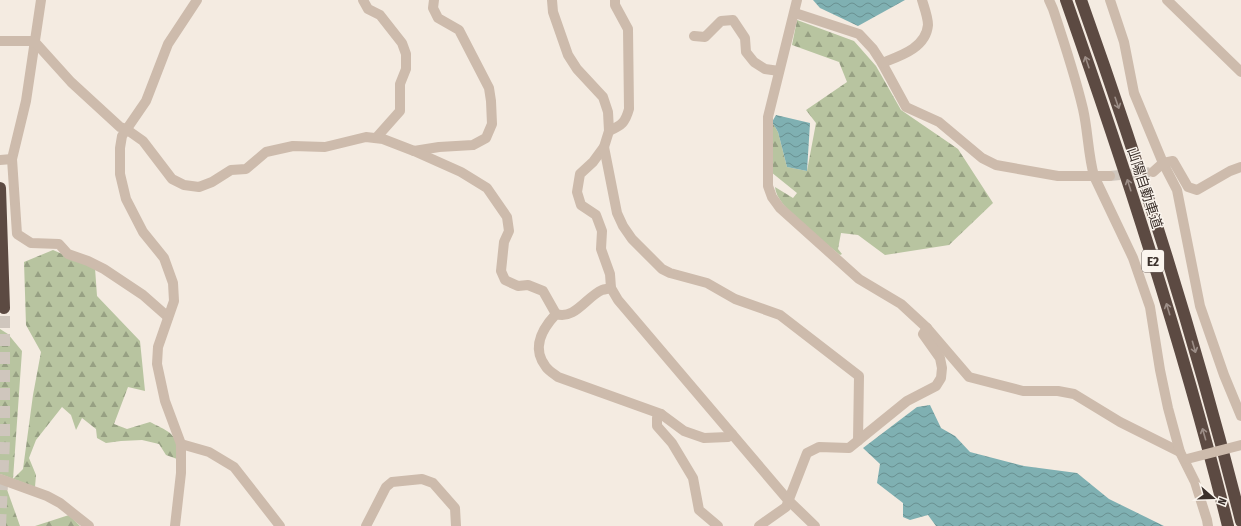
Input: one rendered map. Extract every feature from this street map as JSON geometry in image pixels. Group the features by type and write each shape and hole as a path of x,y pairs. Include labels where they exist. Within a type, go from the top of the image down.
{"highway":[{"name":"山陽自動車道","path":"1066,0 1121,161 1158,278 1213,467 1228,526"},
{"name":"山陽自動車道","path":"1081,0 1172,273 1227,464 1241,521"},
{"path":"0,188 4,308"}],"street":[{"path":"41,0 32,41 26,101 12,159 14,237 32,243 59,244 68,254 88,261 104,269 142,295 168,317"},
{"path":"175,526 181,473 181,444 165,401 157,364 158,347 174,301 173,282 164,258 143,232 126,199 120,174 120,155 122,136 126,128 146,101 168,44 197,0"},
{"path":"363,0 368,9 380,15 402,43 406,54 406,69 400,84 400,112 376,138"},
{"path":"414,151 439,147 473,146 486,138 492,124 489,88 459,30 438,18 433,8 434,0"},
{"path":"552,0 553,12 568,55 577,69 603,97 608,112 610,131 604,148 593,162 580,174 577,192 581,205 596,215 602,231 601,249 610,274 611,288 618,300 788,500 815,526"},
{"path":"610,131 626,120 629,109 628,29 615,5 615,0"},
{"path":"797,0 768,118 768,186 772,197 780,208 859,279 901,304 927,328 969,377 1023,391 1058,391 1074,394 1120,422 1184,457 1241,445"},
{"path":"882,63 903,55 915,47 924,37 928,24 922,0"},
{"path":"1049,0 1071,66 1083,110 1094,176 1133,258 1150,307 1165,393 1184,457 1195,482 1208,520 1208,526"},
{"path":"1110,0 1124,42 1134,93 1163,163 1177,190 1200,306 1224,375 1241,416"},
{"path":"1167,0 1241,72"},
{"path":"795,13 859,34 873,49 906,107 939,122 982,158 996,165 1058,176 1110,176"},
{"path":"694,36 705,37 721,21 733,20 745,38 746,52 754,62 765,69 779,71"},
{"path":"0,42 32,41 71,82 120,127 126,128 142,142 172,179 184,185 199,187 212,182 231,170 246,169 266,152 293,146 325,147 366,137 383,139 461,172 487,188 507,217 509,231 504,242 501,271 505,280 518,286 528,285 543,291 556,314 562,316 570,314 601,290 611,288"},
{"path":"604,148 617,213 623,226 632,239 662,269 670,273 707,283 734,299 780,315 859,376 858,442"},
{"path":"0,160 12,159"},
{"path":"1153,172 1163,163 1173,161 1188,187 1197,190 1230,171 1241,167"},
{"path":"556,314 545,326 538,342 540,358 546,368 558,377 661,414 684,431 704,438 728,437 732,434"},
{"path":"760,526 786,507 807,453 819,447 849,448 907,401 936,386 941,378 942,368 940,358 923,334 927,328"},
{"path":"661,414 657,418 657,426 672,443 693,478 699,510 718,526"},
{"path":"181,444 210,452 234,467 280,526"},
{"path":"0,479 47,496 60,503 89,526"},
{"path":"366,526 386,487 392,482 422,479 433,483 454,508 456,526"}],"green space":[{"path":"797,20 854,41 876,66 901,110 958,149 993,203 949,245 885,255 858,235 841,233 838,249 842,254 840,255 802,224 783,205 777,195 775,187 793,198 797,193 771,172 772,122 778,132 787,167 807,171 816,123 806,110 847,82 839,62 792,45"},
{"path":"53,250 95,268 97,296 140,341 145,391 128,387 114,424 127,429 150,422 163,429 171,434 176,441 178,446 177,459 166,455 159,444 142,440 106,443 97,438 96,429 82,418 76,430 71,415 62,407 36,440 29,458 36,475 35,487 13,479 23,469 33,395 41,352 26,325 24,262"},
{"path":"0,329 8,334 22,351 13,479 0,474"},
{"path":"0,482 5,484 20,526 0,526"},
{"path":"69,515 80,526 35,526"}],"water":[{"path":"813,0 905,0 858,26 820,8"},
{"path":"776,115 810,123 807,171 787,167 778,132 772,122"},
{"path":"930,405 941,428 955,436 970,452 1024,466 1077,473 1109,499 1164,526 936,526 928,515 910,520 903,517 903,503 877,483 880,464 863,448 917,407"}],"tunnel":[{"path":"1110,176 1153,172"},
{"path":"0,526 4,441 4,308"}]}
